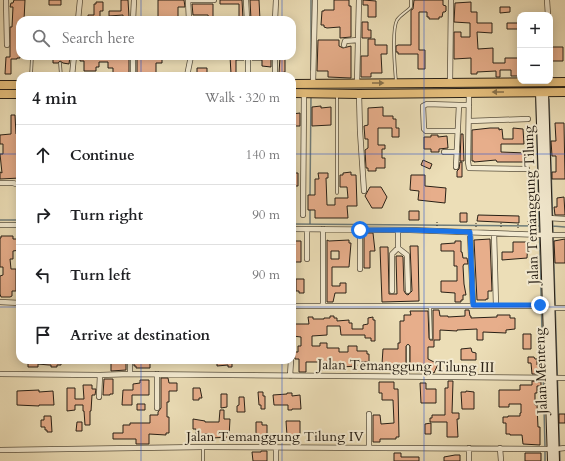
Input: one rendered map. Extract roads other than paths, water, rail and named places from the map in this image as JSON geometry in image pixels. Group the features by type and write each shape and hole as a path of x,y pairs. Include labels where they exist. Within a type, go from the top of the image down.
{"highway":[{"path":"553,79 565,82"},
{"path":"296,84 517,82"},
{"path":"482,83 482,92"},
{"path":"0,85 16,85"},
{"path":"296,93 358,94 565,92"},
{"path":"0,94 16,94"}],"street":[{"path":"6,0 7,45"},
{"path":"78,16 80,0"},
{"path":"133,16 134,0"},
{"path":"189,16 189,0 214,0"},
{"path":"246,0 247,16"},
{"path":"275,16 276,0"},
{"path":"310,84 315,0"},
{"path":"357,83 359,0"},
{"path":"450,83 451,0"},
{"path":"548,0 548,12"},
{"path":"344,44 347,40 358,40"},
{"path":"72,72 74,60"},
{"path":"133,60 133,72"},
{"path":"188,72 190,60"},
{"path":"248,60 248,72"},
{"path":"275,60 275,72"},
{"path":"469,92 469,168 528,169"},
{"name":"Jalan Temanggung Tilung","path":"542,92 553,449 551,461"},
{"path":"303,215 307,93"},
{"path":"438,93 439,104"},
{"path":"358,94 364,191"},
{"path":"458,130 426,131 424,129 423,106 427,104 469,104"},
{"path":"456,167 458,105"},
{"path":"470,121 528,119"},
{"path":"444,152 457,152"},
{"path":"0,183 16,183"},
{"path":"547,220 565,219"},
{"path":"0,225 16,225"},
{"path":"296,229 323,228 565,235"},
{"path":"323,228 323,306"},
{"path":"307,229 307,259"},
{"path":"360,230 360,269"},
{"path":"392,291 392,254 398,248 398,230"},
{"path":"470,232 473,305"},
{"path":"494,233 496,306"},
{"path":"398,248 407,255 408,290"},
{"path":"0,302 16,303"},
{"path":"296,306 473,305 565,308"},
{"path":"130,364 130,374"},
{"path":"290,376 291,364"},
{"name":"Jalan Temanggung Tilung III","path":"0,374 565,378"},
{"path":"157,374 157,408"},
{"path":"99,398 100,375"},
{"path":"368,414 369,447"},
{"name":"Jalan Temanggung Tilung IV","path":"0,450 203,447 565,448"},
{"path":"276,447 276,461"},
{"path":"469,448 469,461"},
{"path":"500,448 501,461"},
{"path":"553,449 556,461"}],"lane":[{"path":"396,83 394,43 396,26 400,16 411,7 411,0"},
{"path":"31,72 32,60"},
{"path":"60,64 61,72"},
{"path":"337,93 337,193"},
{"path":"430,306 431,338"},
{"path":"408,346 408,377"},
{"path":"203,447 204,461"}],"waterway":[{"path":"311,0 311,70"},
{"path":"310,196 311,96"},
{"path":"536,99 545,447"},
{"path":"549,99 553,233"},
{"path":"310,210 310,224"},
{"path":"0,220 16,220"},
{"path":"296,224 539,226"},
{"path":"553,226 565,227"},
{"path":"553,237 560,461"},
{"path":"545,451 545,461"}]}
